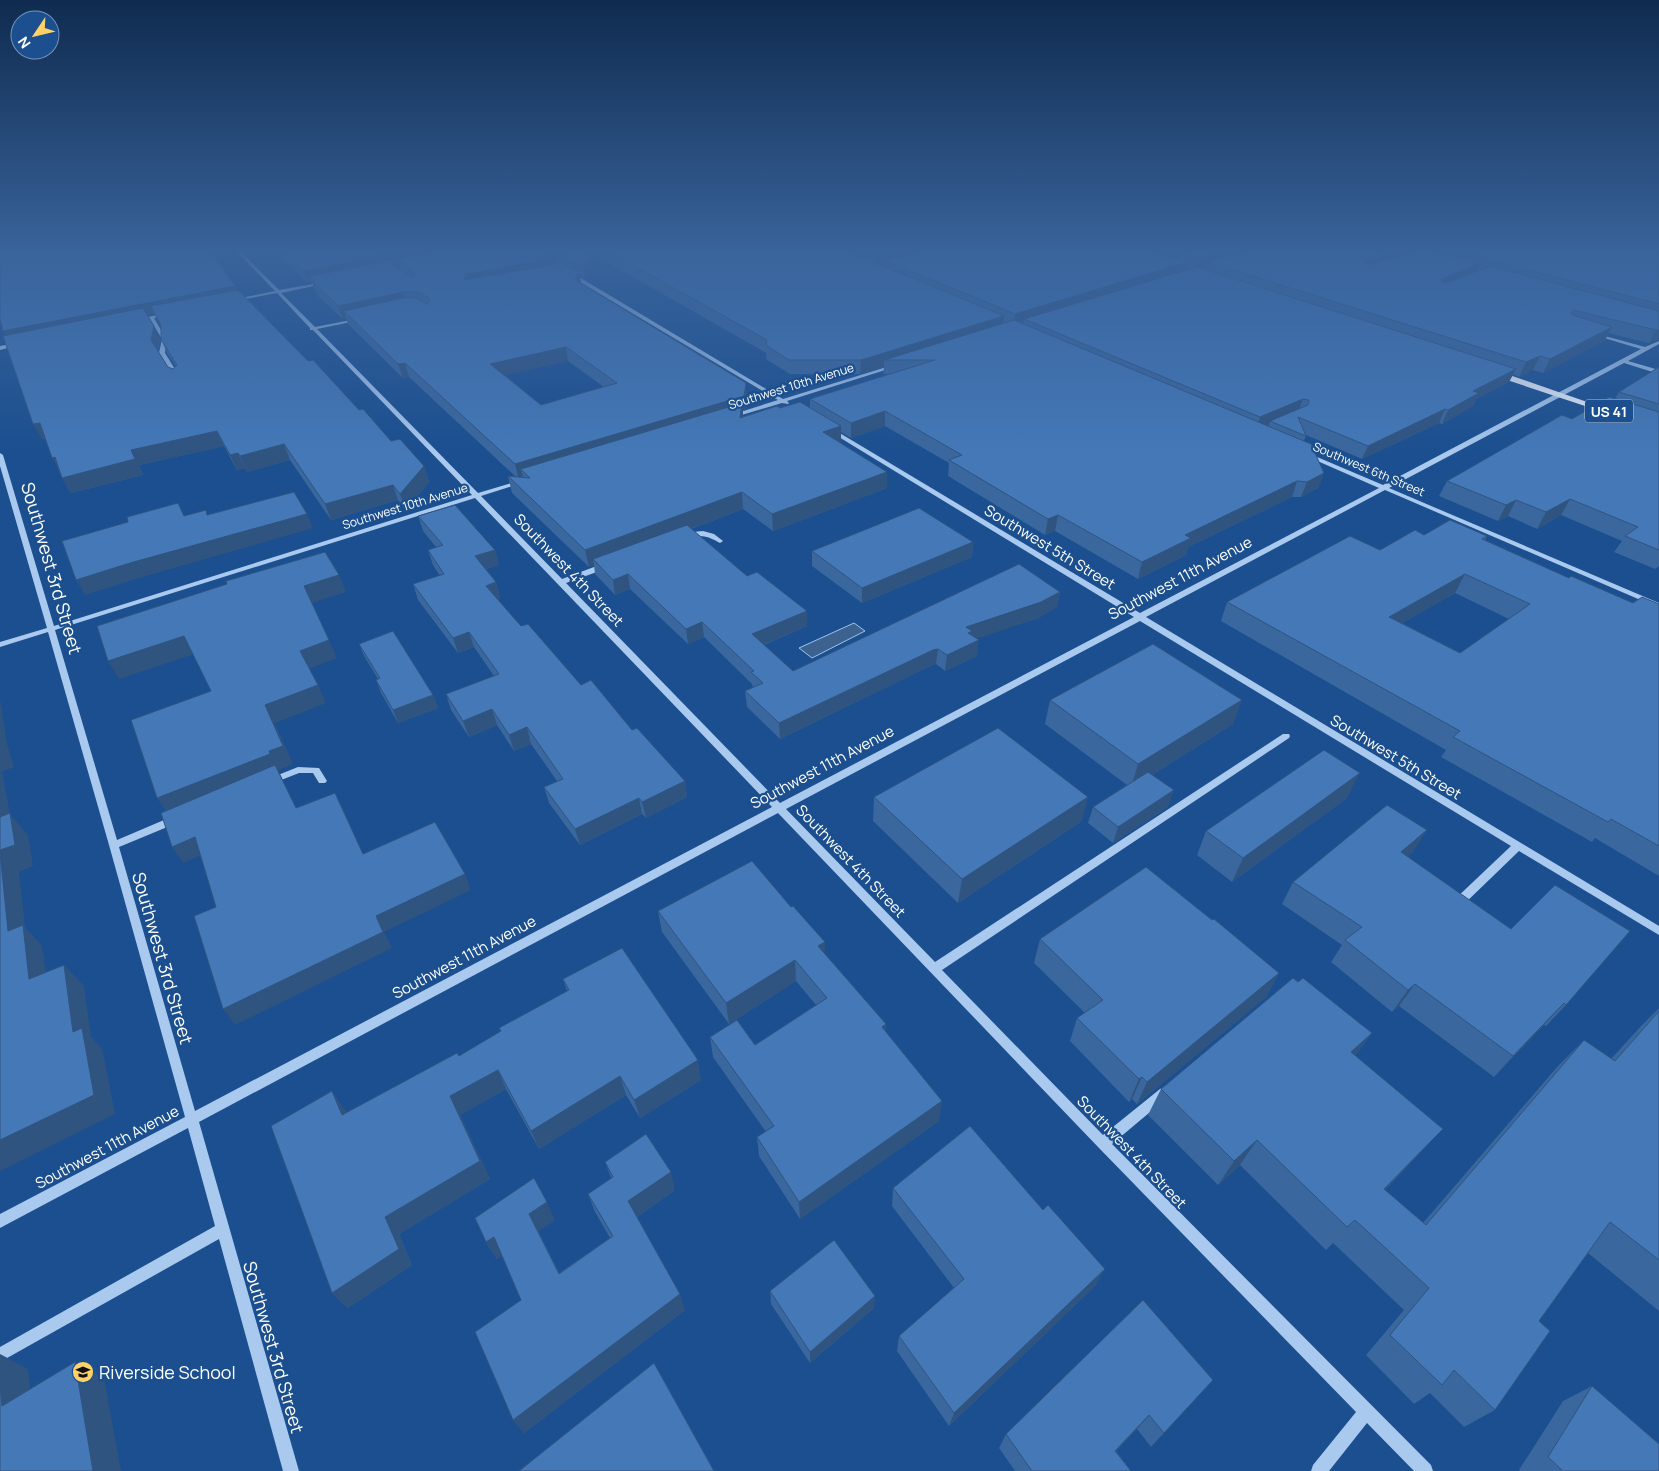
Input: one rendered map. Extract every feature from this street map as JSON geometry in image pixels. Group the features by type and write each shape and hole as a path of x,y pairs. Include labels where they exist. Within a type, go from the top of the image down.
{"main road":[{"name":"US 41","path":"1484,369 1614,412"}],"street":[{"path":"132,321 148,318"},
{"path":"151,318 164,339 162,354 179,380"},
{"name":"Southwest 4th Street","path":"302,318 561,582 1103,1144 1425,1471"},
{"path":"312,329 362,318"},
{"path":"644,318 796,409"},
{"path":"1586,331 1646,349"},
{"path":"0,348 28,342"},
{"name":"Southwest 11th Avenue","path":"0,1221 1659,342"},
{"path":"1623,361 1659,372"},
{"name":"Southwest 10th Avenue","path":"721,420 905,363"},
{"name":"Southwest 5th Street","path":"822,425 1659,931"},
{"name":"Southwest 6th Street","path":"1303,453 1659,606"},
{"name":"Southwest 3rd Street","path":"0,455 114,845 190,1120 291,1471"},
{"name":"Southwest 10th Avenue","path":"0,644 526,480"},
{"path":"679,539 698,532 706,533 720,541"},
{"path":"561,582 615,562"},
{"path":"934,969 1286,736"},
{"path":"262,785 307,768 316,770 322,781"},
{"path":"114,845 181,817"},
{"path":"1453,907 1518,846"},
{"path":"1103,1144 1173,1085"},
{"path":"0,1355 222,1229"},
{"path":"1319,1471 1366,1411"}],"water":[{"path":"854,623 865,631 812,658 799,648"}],"building":[{"path":"0,318 72,318 3,331"},
{"path":"95,318 149,318 154,326 151,340 168,367 173,369 177,365 161,339 161,325 157,318 265,318 308,361 313,360 359,410 363,409 391,441 400,439 424,466 400,494 393,485 325,504 284,444 240,456 238,453 230,455 217,431 131,450 135,459 62,478 55,457 52,458 40,423 33,424 3,336"},
{"path":"351,318 638,318 746,383 744,396 515,464 405,363 398,364","holes":["566,347 617,383 541,405 490,364"]},
{"path":"727,318 999,318 861,360 789,360 766,345 767,340"},
{"path":"1355,318 1516,369 1473,391 1479,393 1448,410 1445,409 1368,446 1298,417 1306,436 1270,421 1308,405 1309,400 1303,399 1260,417 1024,319"},
{"path":"1385,318 1581,318 1612,327 1550,359 1540,356 1526,362"},
{"path":"1605,318 1659,318 1659,329 1656,330"},
{"path":"1014,320 1311,444 1324,473 1307,482 1297,481 1185,535 1191,538 1142,562 1058,515 1048,519 949,460 962,455 885,411 851,423 810,399 935,360 884,360"},
{"path":"1659,367 1659,404 1619,392"},
{"path":"1609,397 1659,412 1659,550 1625,536 1638,527 1570,499 1546,512 1516,500 1506,505 1447,481 1562,415 1572,419"},
{"path":"800,402 841,426 823,432 887,472 772,514 742,492 585,550 508,476 530,478 521,469 742,403 740,418 777,406 780,408"},
{"path":"294,492 307,514 130,563 76,580 62,541 128,522 127,517 178,503 184,516 206,510 207,515"},
{"path":"455,505 495,550 475,556 496,582 486,586 521,626 528,624 581,685 591,680 632,730 637,728 685,781 642,802 639,798 575,829 544,787 563,779 527,727 509,735 492,709 463,721 446,694 499,674 469,632 453,638 413,584 444,574 428,550 443,545 418,516"},
{"path":"919,508 973,542 862,588 812,551"},
{"path":"1450,520 1487,536 1482,539 1569,578 1571,576 1633,603 1642,597 1659,604 1659,846 1611,819 1608,822 1453,737 1460,731 1227,602 1350,536 1380,550 1415,530 1424,535","holes":["1465,574 1530,604 1460,653 1389,617"]},
{"path":"687,525 747,576 757,572 807,611 752,634 793,671 1019,564 1060,592 1041,602 966,627 972,631 968,633 979,640 947,655 938,649 933,650 779,723 745,691 763,683 751,672 754,671 702,622 686,629 628,574 613,580 593,559"},
{"path":"325,552 339,575 304,586 329,640 300,651 318,685 265,705 283,746 269,751 270,754 157,798 131,720 211,691 184,636 108,661 97,626 227,584 226,581"},
{"path":"393,631 433,695 393,710 376,680 380,678 359,644"},
{"path":"1153,644 1242,700 1138,764 1050,700"},
{"path":"998,728 1088,797 962,879 874,797"},
{"path":"1324,750 1360,773 1243,858 1206,831"},
{"path":"275,765 296,808 335,793 363,854 435,822 465,874 376,916 383,932 223,1009 194,916 216,907 195,837 172,847 161,813"},
{"path":"1148,772 1174,790 1118,827 1093,807"},
{"path":"1387,805 1427,830 1401,852 1511,929 1555,885 1630,931 1566,1005 1564,1003 1513,1056 1415,984 1408,990 1345,940 1362,927 1293,882"},
{"path":"10,813 15,845 0,850 0,817"},
{"path":"0,852 8,931 23,925 29,979 64,965 73,1032 82,1028 94,1095 0,1140"},
{"path":"752,861 791,907 793,906 825,942 818,946 886,1024 882,1027 942,1101 799,1202 757,1137 774,1126 710,1037 737,1020 755,1045 827,998 795,960 726,1003 658,911"},
{"path":"1146,867 1212,920 1214,919 1279,973 1147,1082 1142,1077 1139,1079 1077,1018 1103,1000 1040,939"},
{"path":"622,948 698,1060 634,1100 620,1076 531,1131 498,1070 450,1096 480,1161 385,1217 399,1249 332,1293 271,1126 332,1091 342,1115 457,1053 459,1056 501,1031 499,1028 569,990 563,979"},
{"path":"1293,978 1298,982 1303,978 1372,1033 1351,1052 1443,1129 1384,1189 1426,1225 1584,1040 1615,1061 1659,1011 1659,1260 1610,1222 1539,1321 1550,1331 1495,1410 1454,1370 1442,1385 1390,1335 1429,1288 1355,1220 1347,1227 1257,1140 1234,1161 1161,1089"},
{"path":"970,1126 1043,1210 1048,1205 1105,1269 954,1413 899,1336 964,1279 893,1188"},
{"path":"646,1134 671,1172 628,1201 680,1294 513,1420 475,1332 521,1300 494,1237 486,1242 475,1218 534,1178 547,1202 529,1214 559,1274 613,1236 588,1194 613,1177 605,1162"},
{"path":"834,1240 875,1296 810,1352 770,1291"},
{"path":"1143,1300 1213,1380 1164,1433 1149,1415 1115,1451 1131,1471 1032,1471 1006,1434"},
{"path":"75,1362 93,1471 0,1471 0,1385 2,1406"},
{"path":"654,1363 714,1471 519,1471"},
{"path":"1592,1386 1659,1444 1659,1471 1563,1471 1548,1457"}],"place":[{"name":"Riverside School","path":"83,1372"}]}
